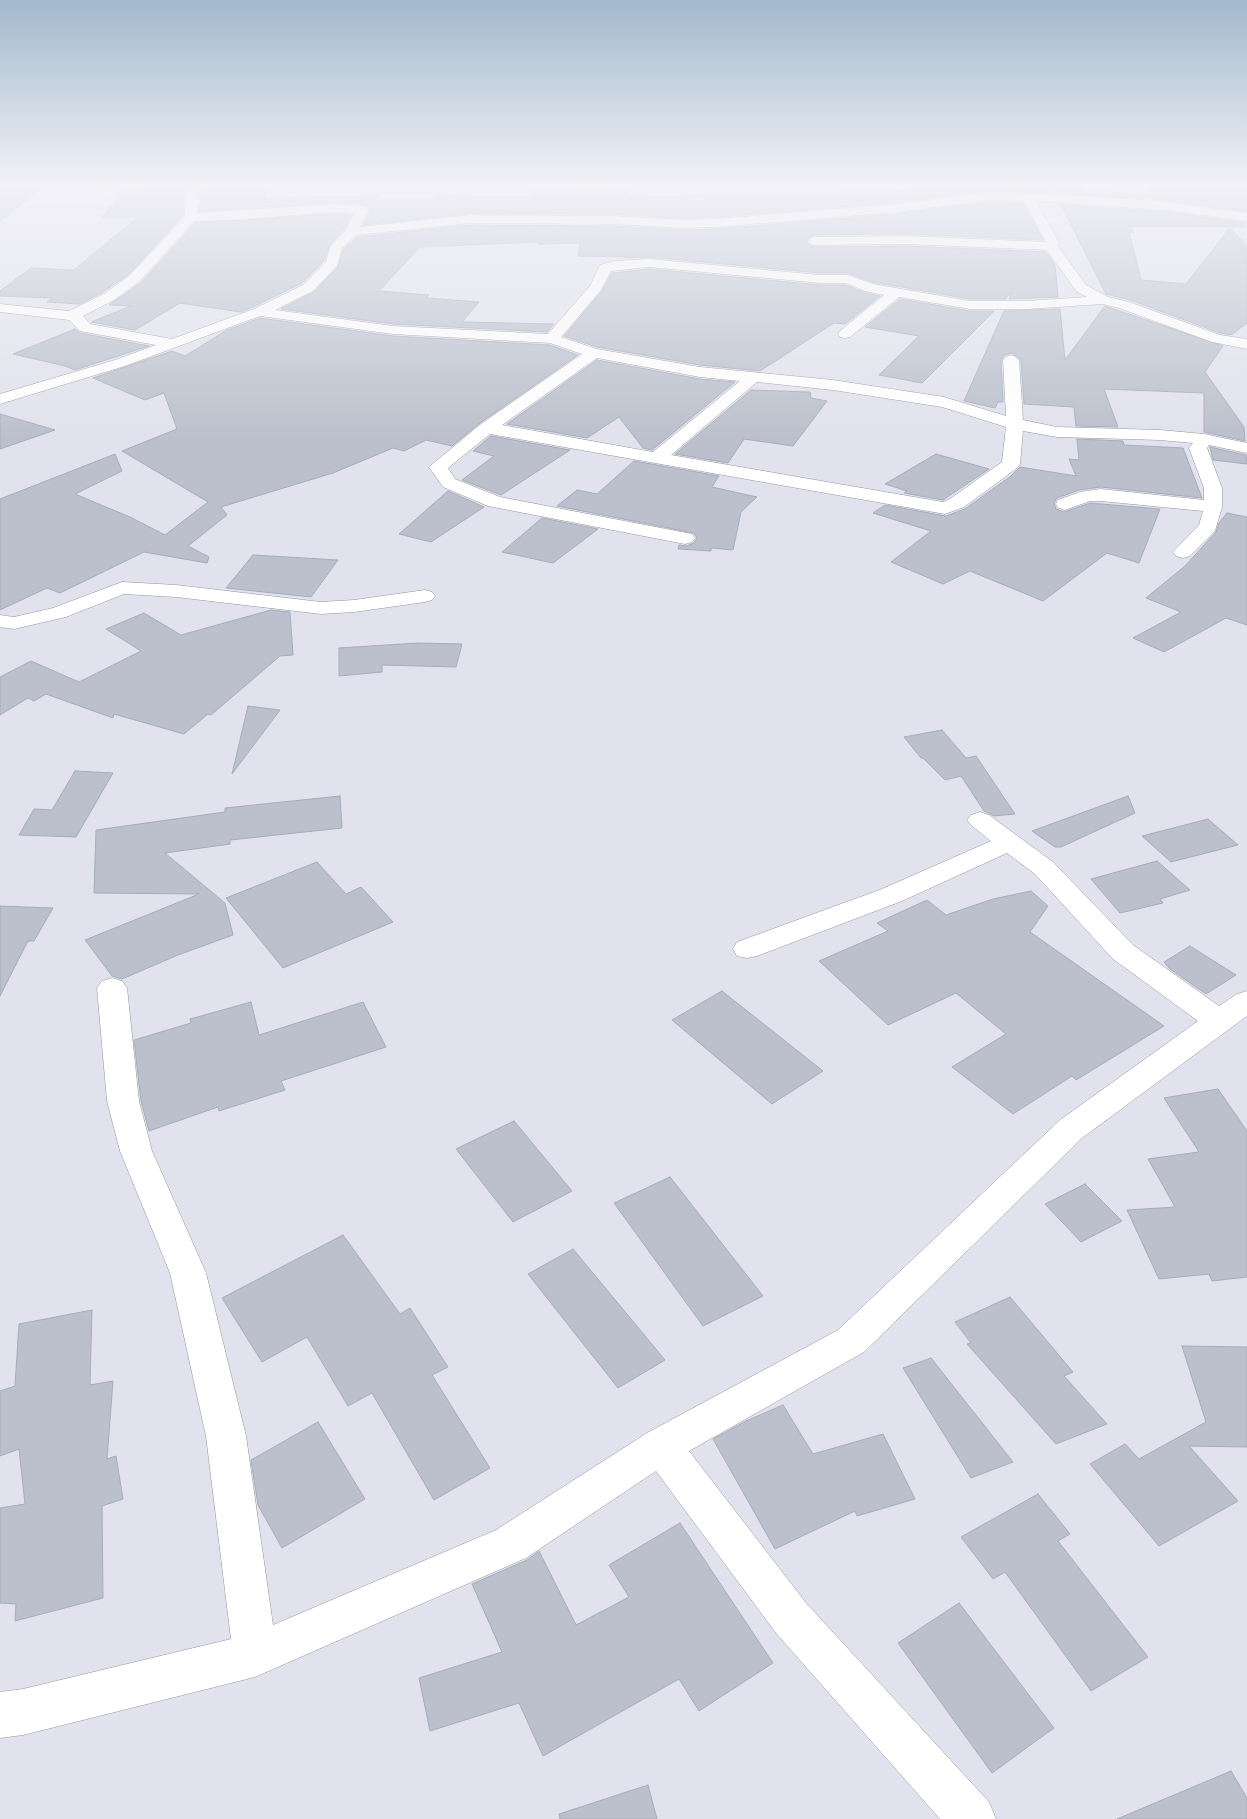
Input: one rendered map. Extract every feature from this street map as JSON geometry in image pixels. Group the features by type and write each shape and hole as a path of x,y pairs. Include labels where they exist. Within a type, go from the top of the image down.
{"street":[{"path":"71,316 109,297 135,278 143,269"},
{"path":"0,399 120,363 259,312 308,288 326,269"},
{"path":"552,339 596,288 605,269"},
{"path":"712,269 820,279 848,279 870,288 970,305 1026,305 1103,300"},
{"path":"839,269 848,279"},
{"path":"1068,269 1082,288 1103,300 1124,305 1217,338 1247,344"},
{"path":"845,334 895,293"},
{"path":"0,308 71,316 77,318 85,328 172,344"},
{"path":"259,312 394,330 552,339 594,353 700,372 833,385 944,402 1015,424 1057,432 1160,435 1204,440 1247,448"},
{"path":"594,353 486,428 438,467 449,484 496,502 685,538"},
{"path":"486,428 945,508 957,503 1011,464 1015,424 1011,360"},
{"path":"656,458 753,378"},
{"path":"1183,552 1208,527 1213,507 1213,488 1198,448 1204,440"},
{"path":"1065,504 1087,496 1101,495 1213,507"},
{"path":"0,621 14,623 59,613 122,588 321,608 354,606 425,596"},
{"path":"0,1714 23,1712 255,1654 511,1544 661,1446 851,1341 1071,1128 1233,1011 1123,952 1044,868 980,820"},
{"path":"747,949 892,895 1010,842"},
{"path":"112,988 123,1101 136,1151 188,1273 226,1436 255,1654"},
{"path":"661,1446 791,1618 972,1819"}],"building":[{"path":"30,269 134,269 103,292 80,304 47,302 52,298 0,296 0,291"},
{"path":"154,269 316,269 302,283 241,312 180,303 135,330 91,322 131,306 109,305 141,283"},
{"path":"336,269 400,269 379,291 429,295 426,298 479,302 462,322 554,324 547,332 393,324 281,309 314,292"},
{"path":"649,269 820,285 846,285 865,293 880,296 845,324 834,323 760,371 700,365 597,347 564,336 602,291 612,273"},
{"path":"776,269 1055,269 1058,297 1009,299 1012,292 1005,299 970,299 873,282 848,273 820,273"},
{"path":"1093,269 1138,269 1141,280 1186,284 1198,269 1247,269 1247,323 1231,335 1220,333 1130,300 1106,294"},
{"path":"900,299 970,311 994,311 922,383 879,375 919,336 865,327"},
{"path":"1105,306 1223,346 1205,372 1244,427 1245,441 1204,432 1204,393 1104,389 1118,427 1076,426 1074,407 1024,404 1021,360 1012,353 1005,355 1001,360 1003,402 998,402 995,408 964,401 1004,311 1060,309 1065,360"},
{"path":"260,318 393,336 550,345 578,355 480,423 452,446 426,440 404,451 393,448 333,473 221,507 227,515 188,546 209,557 207,563 144,552 60,593 47,588 0,610 0,499 115,454 122,471 75,494 130,517 165,535 208,502 122,451 177,429 164,393 145,400 93,378 172,351 185,356 227,330"},
{"path":"75,329 80,333 149,346 75,370 13,354"},
{"path":"597,360 700,379 735,382 652,450 643,448 619,417 587,438 507,424"},
{"path":"751,390 810,392 811,398 827,401 793,446 744,439 728,463 675,454"},
{"path":"0,414 55,430 0,449"},
{"path":"491,436 570,450 501,495 462,480 494,456 473,451"},
{"path":"1077,439 1123,441 1124,445 1183,448 1202,498 1101,487 1079,490 1057,498 1054,503 1056,509 1064,512 1090,503 1160,509 1139,563 1107,553 1043,601 970,571 943,584 891,562 931,531 873,513 885,505 946,516 965,509 1011,476 1020,467 1076,476 1069,459 1079,460"},
{"path":"1210,447 1246,455 1247,464 1213,460"},
{"path":"936,454 989,469 943,500 904,493 907,491 885,484"},
{"path":"634,461 719,476 712,487 757,497 741,512 733,550 711,548 711,551 678,549 679,545 686,546 694,543 697,538 694,533 557,506 577,490 597,494"},
{"path":"448,491 484,507 431,542 399,534"},
{"path":"1227,513 1247,517 1247,625 1226,618 1164,652 1133,638 1181,612 1146,598 1185,566 1216,532 1219,523"},
{"path":"542,518 598,529 553,563 502,552"},
{"path":"253,555 338,560 311,597 226,588"},
{"path":"271,610 290,612 293,655 280,656 211,715 208,714 184,734 114,714 113,718 46,694 34,701 28,698 0,715 0,677 31,661 79,682 141,651 106,629 144,613 181,635"},
{"path":"418,643 462,644 456,667 382,665 382,672 339,676 339,648"},
{"path":"248,706 280,710 232,774"},
{"path":"942,730 966,758 976,756 1015,814 994,816 984,811 961,776 945,780 921,758 904,737"},
{"path":"75,771 113,773 76,837 19,835 34,809 52,810"},
{"path":"340,796 342,828 230,840 230,844 165,853 225,903 233,935 178,955 122,979 112,976 85,940 199,894 94,893 96,830 225,812 225,808"},
{"path":"1128,796 1135,813 1061,847 1055,847 1032,831"},
{"path":"1208,819 1238,845 1171,862 1142,836"},
{"path":"1157,861 1190,890 1160,899 1163,903 1120,913 1091,879"},
{"path":"317,862 346,894 361,887 393,922 283,968 226,898"},
{"path":"1031,891 1048,906 1030,932 1164,1026 1076,1080 1072,1076 1013,1114 952,1067 1006,1034 956,993 888,1025 819,961 888,931 877,923 927,900 946,915 993,899"},
{"path":"0,906 53,908 34,941 28,941 0,996"},
{"path":"1190,946 1236,975 1206,994 1170,969 1164,962"},
{"path":"722,991 823,1071 772,1104 672,1020"},
{"path":"251,1002 259,1035 363,1002 386,1047 281,1081 285,1090 219,1111 218,1107 149,1131 141,1101 134,1040 191,1023 190,1019"},
{"path":"1218,1089 1247,1131 1247,1277 1212,1281 1209,1274 1159,1279 1127,1210 1175,1207 1148,1159 1199,1152 1164,1098"},
{"path":"514,1121 572,1191 513,1222 456,1149"},
{"path":"670,1177 763,1296 703,1326 614,1203"},
{"path":"1085,1184 1122,1221 1081,1242 1045,1204"},
{"path":"343,1235 400,1314 410,1308 448,1367 432,1375 490,1468 434,1500 372,1393 348,1406 307,1337 262,1362 222,1298"},
{"path":"573,1249 665,1360 618,1388 528,1274"},
{"path":"1010,1297 1073,1372 1064,1376 1107,1424 1056,1444 967,1344 971,1343 955,1322"},
{"path":"92,1310 90,1385 113,1381 107,1459 116,1456 123,1499 102,1506 103,1598 15,1621 16,1604 0,1603 0,1508 25,1504 19,1449 0,1456 0,1391 15,1386 19,1324"},
{"path":"1182,1346 1247,1347 1247,1447 1189,1446 1238,1501 1159,1546 1090,1464 1125,1444 1139,1459 1206,1422"},
{"path":"931,1358 1013,1462 971,1478 903,1368"},
{"path":"783,1405 813,1454 883,1434 915,1499 857,1516 855,1511 775,1549 713,1439 746,1421"},
{"path":"318,1422 365,1499 282,1548 258,1505 251,1460"},
{"path":"1038,1494 1070,1534 1058,1541 1148,1657 1091,1691 1005,1572 993,1579 961,1537"},
{"path":"680,1523 773,1663 699,1711 679,1679 543,1756 519,1703 430,1731 419,1678 502,1652 472,1584 527,1560 539,1551 576,1625 629,1597 609,1565"},
{"path":"959,1603 1054,1728 992,1773 898,1643"},
{"path":"1231,1771 1247,1798 1247,1819 1117,1819"},
{"path":"648,1785 657,1819 560,1819 559,1814"}]}
